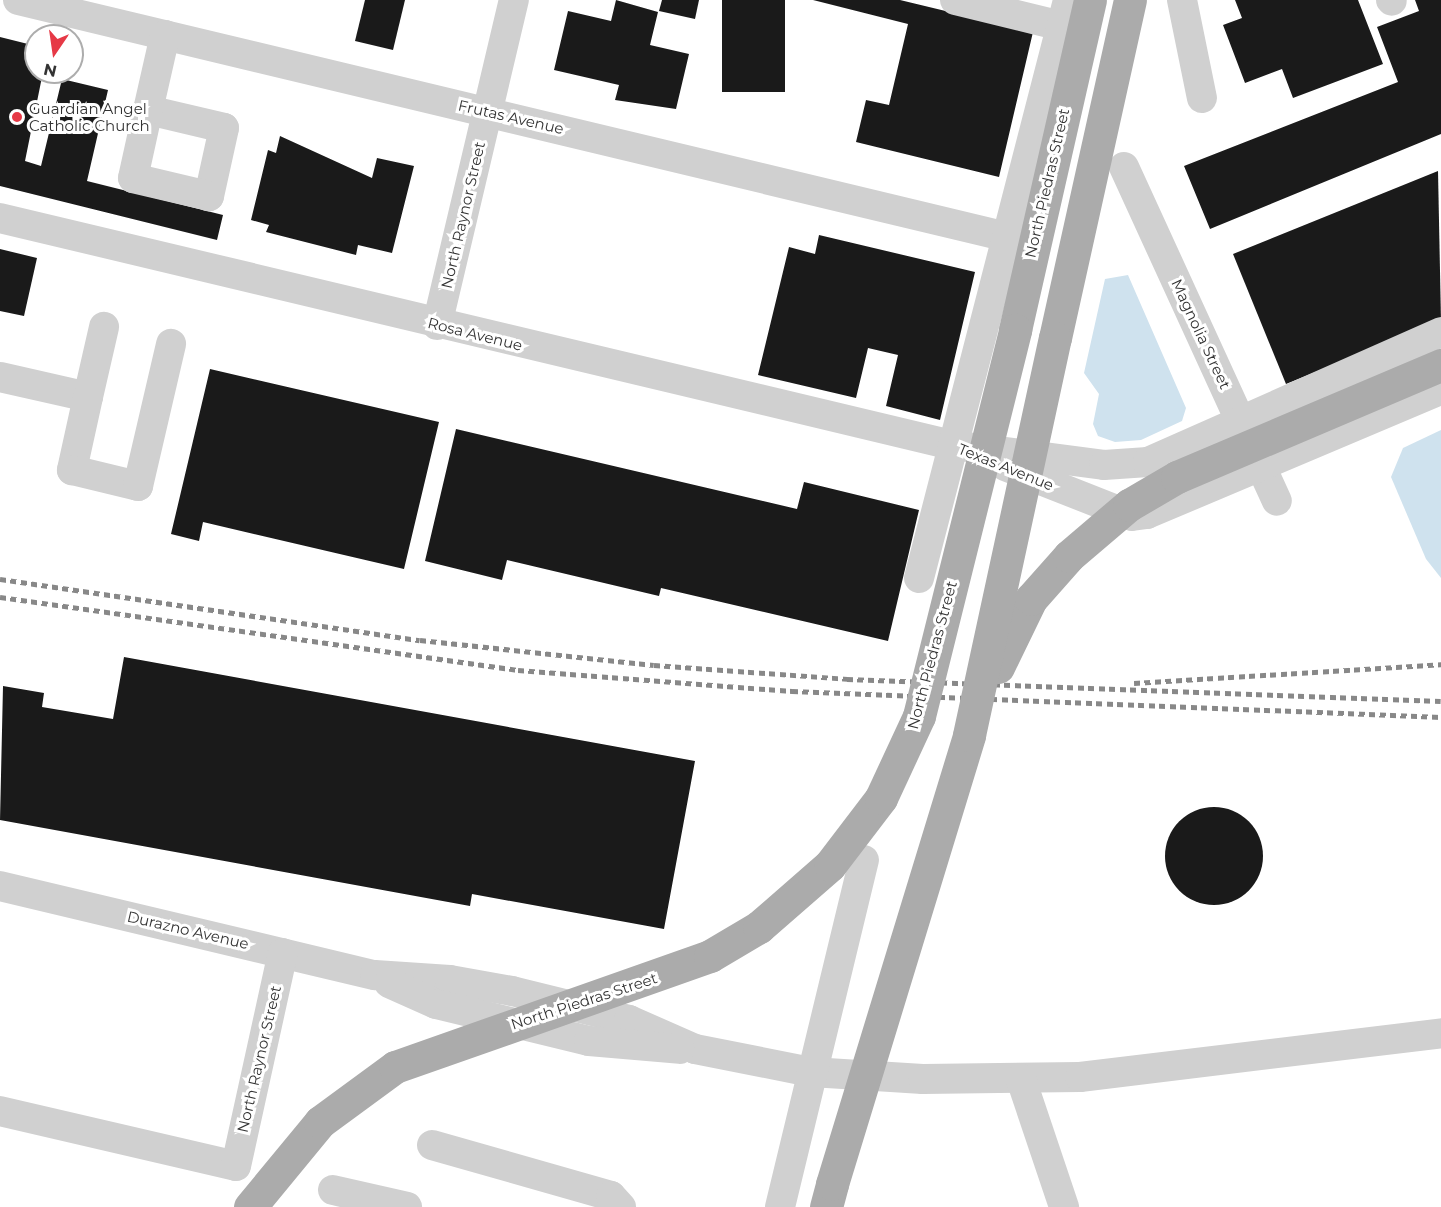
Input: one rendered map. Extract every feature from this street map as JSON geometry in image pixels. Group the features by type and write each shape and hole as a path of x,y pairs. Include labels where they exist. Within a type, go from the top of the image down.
{"main road":[{"name":"North Piedras Street","path":"250,1207 320,1122 395,1068 710,956 759,927 830,866 875,807 919,716 1016,330 1090,0"},
{"path":"829,1195 969,735 1130,0"},
{"path":"969,735 1031,599 1111,518 1177,477 1441,365"}],"street":[{"name":"Frutas Avenue","path":"18,0 1003,236"},
{"name":"North Raynor Street","path":"437,324 514,0"},
{"path":"955,0 1065,13"},
{"path":"1182,0 1202,98"},
{"name":"North Piedras Street","path":"919,578 1003,236 1065,13"},
{"path":"148,110 165,35"},
{"name":"Magnolia Street","path":"1124,167 1277,501"},
{"name":"Rosa Avenue","path":"0,218 952,445"},
{"path":"104,327 72,470 138,486 171,344"},
{"name":"Texas Avenue","path":"952,445 1136,465 1241,422 1441,332"},
{"path":"0,377 88,397"},
{"name":"Texas Avenue","path":"952,445 1132,516 1262,466 1441,390"},
{"path":"780,1207 864,860"},
{"name":"Durazno Avenue","path":"0,886 375,975 450,980 512,991 629,1020 695,1048 811,1072 1021,1079 1130,1073 1441,1033"},
{"name":"North Raynor Street","path":"0,1111 236,1166 283,953"},
{"path":"1021,1079 1064,1207"},
{"path":"432,1145 611,1196 621,1207"},
{"path":"333,1190 407,1207"}],"water":[{"path":"1128,275 1186,408 1182,421 1141,440 1115,442 1098,436 1093,424 1099,394 1084,373 1105,279"},
{"path":"1441,430 1441,578 1426,559 1391,477 1403,448"}],"building":[{"path":"365,0 405,0 393,50 355,41"},
{"path":"616,0 658,12 650,45 689,54 676,109 615,100 619,85 554,70 568,11 611,21"},
{"path":"662,0 699,0 695,19 659,11"},
{"path":"722,0 785,0 785,92 722,92"},
{"path":"813,0 900,0 1033,32 999,177 856,142 866,100 889,105 908,24"},
{"path":"1235,0 1358,0 1383,64 1293,98 1282,69 1245,83 1223,25 1242,18"},
{"path":"1415,0 1441,0 1441,134 1210,229 1184,166 1398,82 1377,27 1419,11"},
{"path":"0,37 24,43 24,84 41,84 25,161 41,166 61,84 83,84 108,90 87,181 223,215 217,240 0,186"},
{"path":"280,136 372,178 377,158 414,166 392,253 358,245 356,255 266,232 269,225 251,220 268,150 276,153"},
{"path":"1438,171 1441,321 1286,384 1233,254"},
{"path":"819,235 975,272 940,420 886,406 898,355 868,348 856,398 758,375 789,247 815,254"},
{"path":"0,249 37,258 24,316 0,311"},
{"path":"210,369 439,422 404,569 203,522 199,541 171,534"},
{"path":"456,429 797,509 804,482 919,510 888,641 661,588 659,596 507,560 502,580 425,561"},
{"path":"124,657 695,761 664,929 472,894 470,906 0,820 3,686 44,693 42,707 113,719"},
{"path":"1204,807 1224,807 1249,821 1260,837 1263,856 1260,875 1249,891 1224,905 1204,905 1187,897 1173,883 1165,866 1165,846 1173,829 1187,815"}],"railway":[{"path":"0,579 420,640 654,665 847,679 1441,701"},
{"path":"0,597 518,670 792,691 1441,717"},
{"path":"1134,683 1441,664"}],"place":[{"name":"Guardian Angel Catholic Church","path":"17,117"}]}
